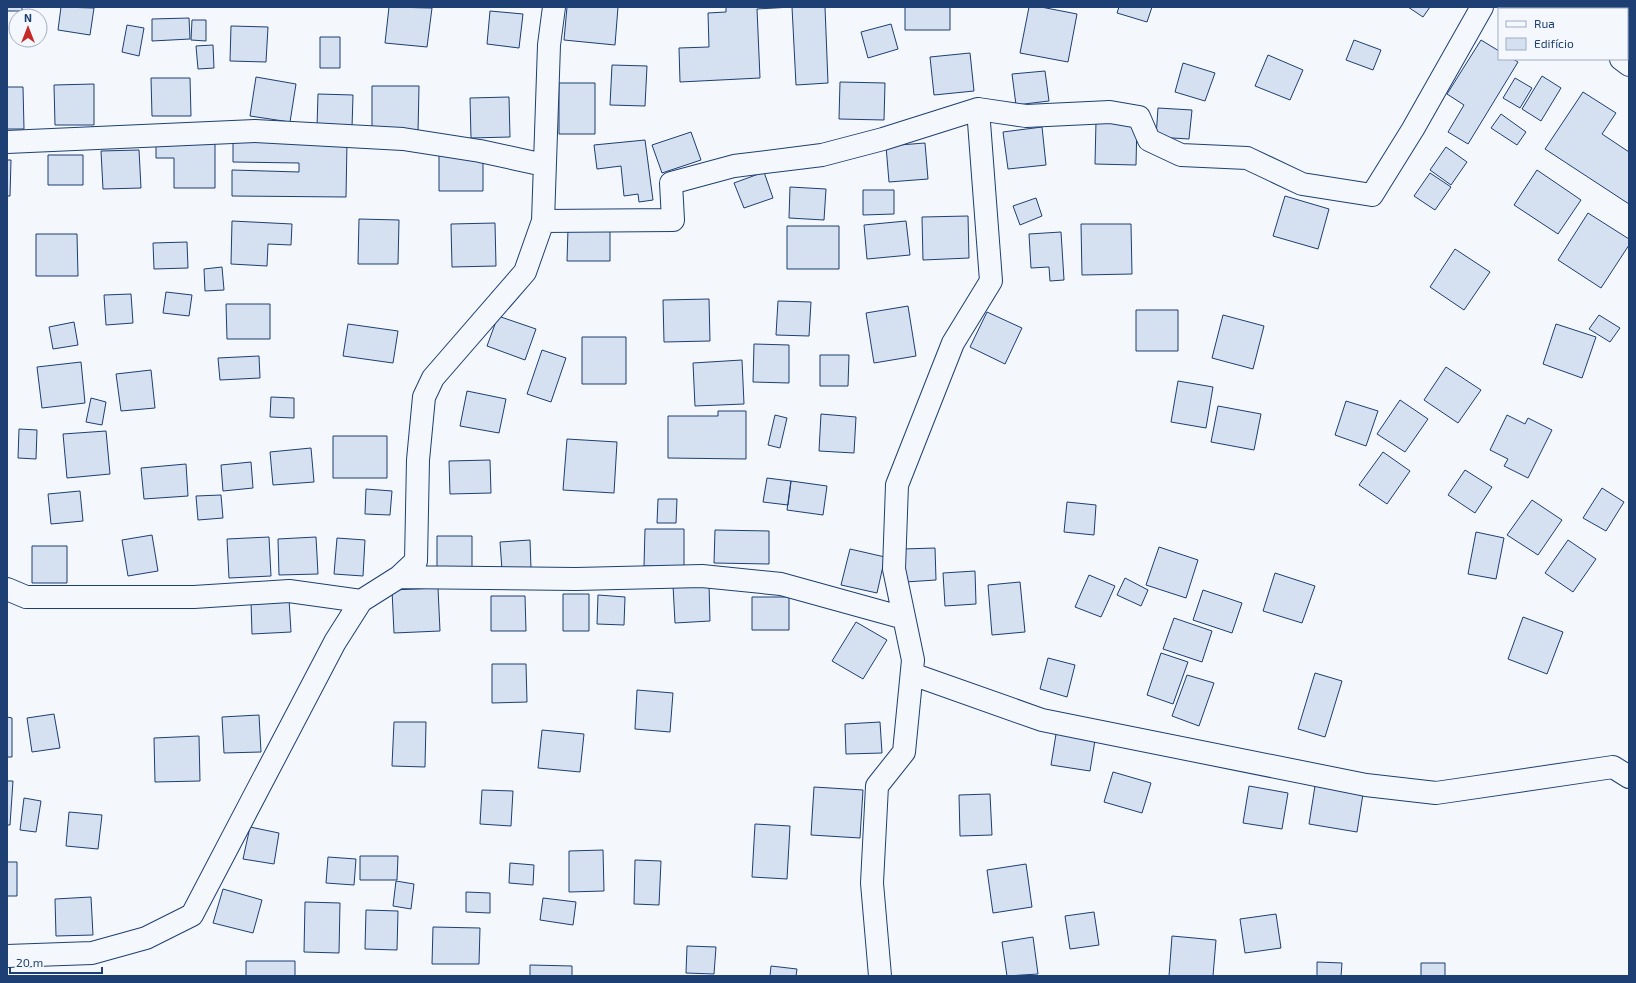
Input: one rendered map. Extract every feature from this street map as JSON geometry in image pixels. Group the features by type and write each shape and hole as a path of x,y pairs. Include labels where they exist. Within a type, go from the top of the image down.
{"main road":[{"path":"7,956 92,953 146,938 192,915 335,642 361,601 399,577 416,561 418,460 424,397 433,378 525,272 543,221 549,45 554,7"},
{"path":"543,221 673,220 671,183 734,166 822,155 883,139 978,109 1026,116 1110,112 1139,117 1149,140 1181,155 1246,158 1302,184 1372,194 1413,129 1482,7"},
{"path":"880,976 872,883 877,786 904,752 913,660 894,569 897,485 953,343 991,281 978,109"},
{"path":"7,142 255,131 403,139 480,150 544,165"},
{"path":"399,577 576,580 702,576 781,584 904,618"},
{"path":"7,589 26,597 194,597 289,591 361,601"},
{"path":"912,674 1042,720 1366,785 1436,793 1613,767 1629,777"}],"building":[{"path":"7,7 22,7 8,8 7,11"},
{"path":"61,7 94,8 90,35 58,30"},
{"path":"389,7 432,8 427,47 385,43"},
{"path":"567,7 618,7 615,45 564,40"},
{"path":"726,7 792,7 757,9 760,78 680,82 679,48 709,47 708,13 726,12"},
{"path":"792,7 825,7 828,83 796,85"},
{"path":"905,7 950,7 950,30 905,30"},
{"path":"1029,7 1041,7 1077,14 1068,62 1020,53"},
{"path":"1119,7 1152,7 1147,22 1117,13"},
{"path":"1408,7 1430,7 1423,17"},
{"path":"490,11 523,14 519,48 487,44"},
{"path":"189,18 190,39 152,41 152,19"},
{"path":"192,20 206,20 206,41 191,40"},
{"path":"891,24 898,49 868,58 861,32"},
{"path":"127,25 144,28 139,56 122,52"},
{"path":"231,26 268,27 266,62 230,61"},
{"path":"320,37 340,37 340,68 320,68"},
{"path":"1354,40 1381,50 1373,70 1346,60"},
{"path":"1481,40 1498,50 1498,60 1515,60 1518,62 1468,144 1448,132 1464,105 1447,94"},
{"path":"213,45 214,68 198,69 196,46"},
{"path":"970,53 974,91 934,95 930,57"},
{"path":"1268,55 1303,70 1290,100 1255,86"},
{"path":"1183,63 1215,73 1205,101 1175,92"},
{"path":"612,65 647,66 645,106 610,105"},
{"path":"1045,71 1049,101 1016,105 1012,74"},
{"path":"1542,76 1561,88 1541,121 1522,109"},
{"path":"256,77 296,84 290,122 250,116"},
{"path":"151,78 190,78 191,116 152,116"},
{"path":"1515,78 1532,88 1520,108 1503,98"},
{"path":"840,82 885,83 884,120 839,119"},
{"path":"559,83 595,83 595,134 559,134"},
{"path":"94,84 94,125 55,125 54,85"},
{"path":"372,86 419,86 418,133 372,133"},
{"path":"7,87 23,87 24,129 7,129"},
{"path":"1583,92 1616,113 1602,134 1629,152 1629,204 1545,149"},
{"path":"318,94 353,95 352,128 317,127"},
{"path":"509,97 510,137 471,138 470,98"},
{"path":"1158,108 1192,110 1189,139 1156,137"},
{"path":"1501,114 1526,132 1517,145 1491,128"},
{"path":"1096,121 1137,122 1136,165 1095,164"},
{"path":"1042,127 1046,165 1008,169 1003,132"},
{"path":"691,132 701,160 662,173 652,145"},
{"path":"645,140 653,200 639,202 638,194 624,196 621,166 597,169 594,145"},
{"path":"233,141 347,142 346,197 232,196 232,170 299,172 299,163 233,162"},
{"path":"156,142 215,142 215,188 174,188 174,158 156,158"},
{"path":"925,143 928,179 889,182 886,146"},
{"path":"1446,147 1467,162 1451,185 1430,170"},
{"path":"139,150 141,188 103,189 101,151"},
{"path":"439,153 483,154 483,191 439,191"},
{"path":"48,155 83,155 83,185 48,185"},
{"path":"7,160 11,160 10,196 7,196"},
{"path":"1537,170 1581,200 1558,234 1514,205"},
{"path":"764,172 773,198 744,208 734,183"},
{"path":"1430,173 1451,187 1435,210 1414,196"},
{"path":"790,187 826,189 824,220 789,218"},
{"path":"863,190 894,190 894,214 863,215"},
{"path":"1285,196 1329,209 1318,249 1273,236"},
{"path":"1036,198 1042,216 1020,225 1013,206"},
{"path":"1588,213 1629,239 1629,245 1601,288 1558,260"},
{"path":"968,216 969,258 923,260 922,217"},
{"path":"359,219 399,220 398,264 358,264"},
{"path":"232,221 292,224 291,245 268,244 267,266 231,264"},
{"path":"906,221 910,255 867,259 864,225"},
{"path":"495,223 496,266 452,267 451,224"},
{"path":"1081,224 1131,224 1132,274 1082,275"},
{"path":"787,226 839,226 839,269 787,269"},
{"path":"568,229 610,230 610,261 567,261"},
{"path":"1061,232 1064,280 1050,281 1049,267 1031,268 1029,234"},
{"path":"36,234 77,234 78,276 36,276"},
{"path":"187,242 188,268 154,269 153,243"},
{"path":"1455,249 1490,272 1464,310 1430,287"},
{"path":"222,267 224,290 205,291 204,269"},
{"path":"166,292 192,295 189,316 163,313"},
{"path":"131,294 133,323 106,325 104,295"},
{"path":"709,299 710,341 664,342 663,300"},
{"path":"778,301 811,302 809,336 776,335"},
{"path":"226,304 270,304 270,339 227,339"},
{"path":"908,306 916,356 874,363 866,313"},
{"path":"1136,310 1178,310 1178,351 1136,351"},
{"path":"987,312 1022,328 1005,364 970,347"},
{"path":"1223,315 1264,326 1253,369 1212,358"},
{"path":"1599,315 1620,328 1610,342 1589,329"},
{"path":"498,316 536,329 525,360 487,346"},
{"path":"74,322 78,345 53,349 49,327"},
{"path":"348,324 398,331 393,363 343,356"},
{"path":"1556,324 1596,337 1582,378 1543,364"},
{"path":"582,337 626,337 626,384 582,384"},
{"path":"754,344 789,345 789,383 753,382"},
{"path":"542,350 566,358 551,402 527,394"},
{"path":"820,355 849,355 848,386 820,386"},
{"path":"259,356 260,378 220,380 218,358"},
{"path":"742,360 744,404 695,406 693,363"},
{"path":"81,362 85,403 42,408 37,367"},
{"path":"1446,367 1481,390 1458,423 1424,400"},
{"path":"151,370 155,408 121,411 116,374"},
{"path":"1178,381 1213,387 1206,428 1171,422"},
{"path":"467,391 506,399 499,433 460,426"},
{"path":"271,397 294,398 294,418 270,417"},
{"path":"91,398 106,402 102,425 86,422"},
{"path":"1400,400 1428,419 1405,452 1377,434"},
{"path":"1346,401 1378,411 1366,446 1335,435"},
{"path":"1218,406 1261,414 1254,450 1211,442"},
{"path":"718,411 746,411 746,459 668,458 668,416 718,416"},
{"path":"821,414 856,417 854,453 819,451"},
{"path":"775,415 787,418 780,448 768,445"},
{"path":"1507,415 1525,424 1528,418 1552,430 1528,478 1504,466 1508,459 1490,450"},
{"path":"19,429 37,430 36,459 18,458"},
{"path":"106,431 110,474 67,478 63,434"},
{"path":"333,436 387,436 387,478 333,478"},
{"path":"567,439 617,442 614,493 563,490"},
{"path":"311,448 314,482 273,485 270,452"},
{"path":"1383,452 1410,471 1387,504 1359,485"},
{"path":"490,460 491,493 450,494 449,461"},
{"path":"251,462 253,488 223,491 221,465"},
{"path":"186,464 188,496 144,499 141,468"},
{"path":"1465,470 1492,487 1475,513 1448,495"},
{"path":"767,478 791,481 788,505 763,502"},
{"path":"791,481 827,486 823,515 787,510"},
{"path":"1602,488 1624,502 1606,531 1583,518"},
{"path":"366,489 392,491 390,515 365,514"},
{"path":"80,491 83,521 51,524 48,494"},
{"path":"221,495 223,518 198,520 196,496"},
{"path":"658,499 677,499 676,523 657,523"},
{"path":"1532,500 1562,520 1538,555 1507,535"},
{"path":"1067,502 1096,505 1094,535 1064,532"},
{"path":"645,529 684,529 684,567 644,566"},
{"path":"715,530 769,531 769,564 714,563"},
{"path":"1476,532 1504,538 1496,579 1468,574"},
{"path":"152,535 158,571 128,576 122,540"},
{"path":"437,536 472,536 472,570 437,570"},
{"path":"269,537 271,576 229,578 227,539"},
{"path":"316,537 318,574 279,575 278,539"},
{"path":"337,538 365,540 363,576 334,574"},
{"path":"530,540 531,569 502,570 500,542"},
{"path":"1568,540 1596,559 1573,592 1545,573"},
{"path":"32,546 67,546 67,583 32,583"},
{"path":"1159,547 1198,560 1186,598 1146,585"},
{"path":"935,548 936,580 905,582 903,549"},
{"path":"850,549 885,557 877,593 841,585"},
{"path":"975,571 976,604 945,606 943,573"},
{"path":"1275,573 1315,586 1302,623 1263,611"},
{"path":"1089,575 1115,586 1101,617 1075,607"},
{"path":"1125,578 1148,590 1141,606 1117,595"},
{"path":"1020,582 1025,632 992,635 988,585"},
{"path":"709,584 710,621 675,623 673,585"},
{"path":"438,588 440,631 394,633 392,590"},
{"path":"1203,590 1242,603 1232,633 1193,620"},
{"path":"563,594 589,594 589,631 563,631"},
{"path":"598,595 625,597 624,625 597,624"},
{"path":"491,596 525,596 526,631 491,631"},
{"path":"752,597 789,597 789,630 752,630"},
{"path":"289,599 291,632 252,634 251,601"},
{"path":"1523,617 1563,632 1547,674 1508,659"},
{"path":"1174,618 1212,631 1202,662 1163,649"},
{"path":"856,622 887,640 863,679 832,661"},
{"path":"1161,653 1188,662 1173,704 1147,695"},
{"path":"1048,658 1075,665 1067,697 1040,689"},
{"path":"492,664 526,664 527,702 492,703"},
{"path":"1315,673 1342,681 1325,737 1298,729"},
{"path":"1187,675 1214,683 1199,726 1172,716"},
{"path":"637,690 673,693 670,732 635,729"},
{"path":"54,714 60,748 32,752 27,718"},
{"path":"259,715 261,752 224,753 222,717"},
{"path":"7,717 12,718 12,757 7,757"},
{"path":"394,722 426,722 425,767 392,766"},
{"path":"880,722 882,753 846,754 845,724"},
{"path":"1057,728 1096,734 1090,771 1051,765"},
{"path":"542,730 584,734 580,772 538,768"},
{"path":"199,736 200,781 155,782 154,738"},
{"path":"1113,772 1151,783 1142,813 1104,802"},
{"path":"7,781 13,781 10,825 7,825"},
{"path":"1249,786 1288,793 1282,829 1243,823"},
{"path":"1315,786 1363,794 1357,832 1309,824"},
{"path":"814,787 863,790 860,838 811,835"},
{"path":"482,790 513,791 511,826 480,824"},
{"path":"990,794 992,835 960,836 959,795"},
{"path":"24,798 41,801 36,832 20,830"},
{"path":"69,812 102,815 98,849 66,846"},
{"path":"755,824 790,826 787,879 752,877"},
{"path":"250,827 279,833 274,864 243,859"},
{"path":"603,850 604,891 569,892 569,851"},
{"path":"360,856 398,856 397,880 360,880"},
{"path":"328,857 356,859 354,885 326,883"},
{"path":"635,860 661,861 659,905 634,904"},
{"path":"7,862 17,862 17,896 7,896"},
{"path":"510,863 534,865 533,885 509,883"},
{"path":"1026,864 1032,907 993,913 987,870"},
{"path":"396,881 414,884 411,909 393,906"},
{"path":"223,889 262,900 253,933 213,923"},
{"path":"466,892 490,893 490,913 466,912"},
{"path":"91,897 93,935 56,936 55,899"},
{"path":"543,898 576,902 573,925 540,920"},
{"path":"305,902 340,903 339,953 304,952"},
{"path":"366,910 398,911 397,950 365,949"},
{"path":"1094,912 1099,945 1070,949 1065,916"},
{"path":"1276,914 1281,948 1245,953 1240,919"},
{"path":"433,927 480,928 479,964 432,964"},
{"path":"1172,936 1216,940 1213,976 1169,976"},
{"path":"1033,937 1038,974 1007,976 1002,942"},
{"path":"687,946 716,947 714,974 686,973"},
{"path":"246,961 295,961 295,976 246,976"},
{"path":"1317,962 1342,963 1341,976 1317,976"},
{"path":"1421,963 1445,963 1445,976 1421,976"},
{"path":"530,965 572,966 572,976 530,976"},
{"path":"771,966 797,969 796,976 770,976"}]}
